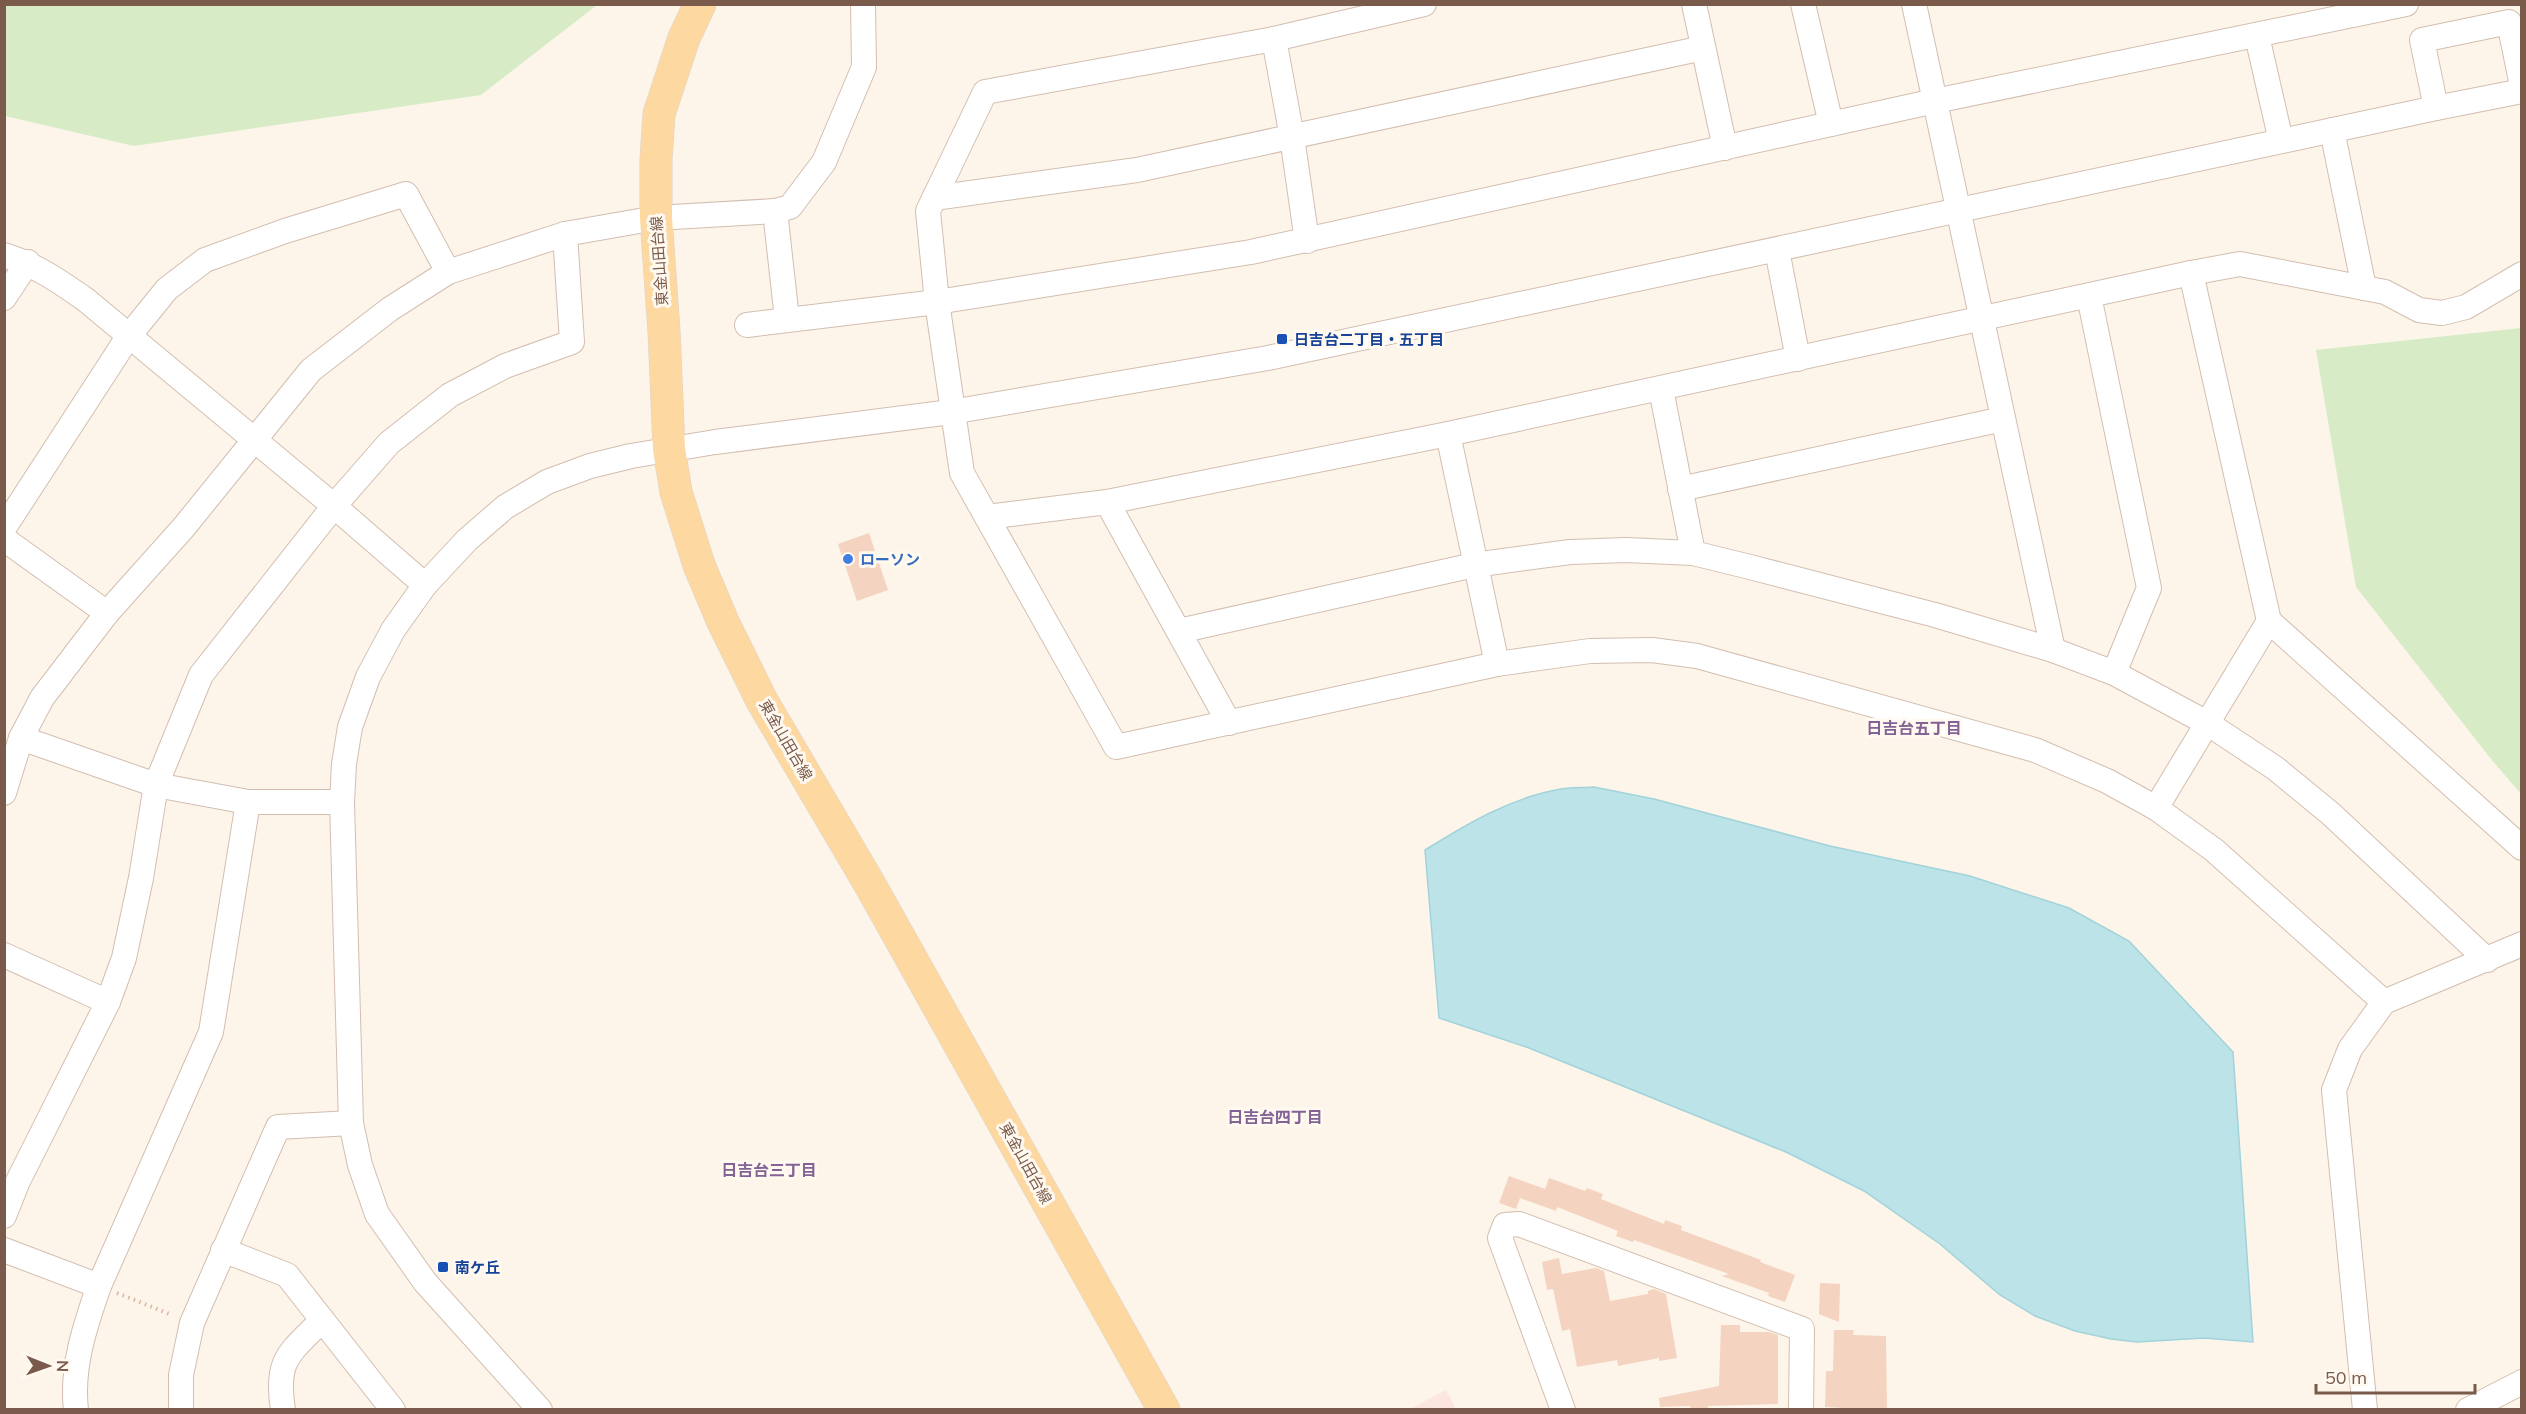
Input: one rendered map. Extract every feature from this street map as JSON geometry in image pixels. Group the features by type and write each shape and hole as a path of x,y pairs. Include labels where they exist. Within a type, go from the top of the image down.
{"main road":[{"name":"東金山田台線","path":"700,4 684,38 659,114 656,159 656,218 669,449 676,492 699,565 762,701 875,893 1164,1410"}],"street":[{"path":"4,793 21,738 42,698 107,613 184,526 311,370 390,309 448,272 565,234 656,218 775,211 790,207 824,162 864,67 863,4"},
{"path":"1424,4 1274,39 985,92 928,211 951,412 962,473 1116,747 1497,664 1590,651 1652,650 1697,656 2035,750 2107,781 2156,808 2214,850 2384,1002"},
{"path":"1694,4 1725,148"},
{"path":"1803,4 1831,124"},
{"path":"1914,4 2053,650"},
{"path":"747,325 937,302 1106,276 1307,241 1935,101 2258,36 2314,14 2406,4"},
{"path":"2436,108 2422,40 2509,22 2522,86"},
{"path":"2258,36 2281,141"},
{"path":"1274,39 1292,138 1307,241"},
{"path":"934,198 1137,170 1703,48"},
{"path":"540,1410 425,1282 377,1214 360,1165 351,1123 342,802 344,764 350,727 368,677 393,630 425,585 467,540 505,507 547,482 631,456 951,412 1269,358 2522,91"},
{"path":"2332,130 2364,288"},
{"path":"4,528 128,337 167,289 205,260 285,231 406,194 448,272"},
{"path":"775,211 787,319"},
{"path":"4,1216 18,1181 108,1002 124,958 141,878 156,785 201,675 334,506 389,443 450,395 505,366 572,342 565,234"},
{"path":"1777,250 1798,359"},
{"path":"4,255 28,262 52,275 86,300 334,506 425,585"},
{"path":"4,298 28,262"},
{"path":"987,518 1107,502 1448,434 2240,264 2385,292 2418,310 2442,313 2466,307 2522,274"},
{"path":"2191,273 2269,621 2522,848"},
{"path":"2089,296 2150,588 2114,673"},
{"path":"1661,389 1693,553"},
{"path":"1680,489 2003,419"},
{"path":"1448,434 1474,565 1497,664"},
{"path":"1107,502 1229,723"},
{"path":"4,539 107,613"},
{"path":"1179,631 1474,565 1569,552 1626,550 1693,553 1935,615 2053,650 2114,673 2207,723 2275,768 2331,814 2487,960"},
{"path":"2156,808 2269,621"},
{"path":"21,738 156,785 248,802 342,802"},
{"path":"76,1410 77,1367 84,1329 99,1286 211,1032 248,802"},
{"path":"2365,1410 2334,1090 2349,1049 2384,1002 2522,944"},
{"path":"4,955 108,1002"},
{"path":"181,1410 181,1376 192,1323 278,1127 351,1123"},
{"path":"1563,1410 1500,1238 1505,1225 1519,1224 1803,1329 1801,1410"},
{"path":"4,1250 99,1286"},
{"path":"223,1250 287,1275 393,1410"},
{"path":"283,1410 279,1386 286,1358 322,1320"},
{"path":"2468,1410 2522,1382"}],"path":[{"path":"99,1286 192,1323"}],"shaded area":[{"path":"1446,1390 1456,1409 1410,1409"}],"green space":[{"path":"5,4 597,5 481,95 134,146 5,116"},
{"path":"2522,328 2521,794 2356,587 2316,350"}],"water":[{"path":"1594,787 1654,799 1830,846 1970,876 2069,908 2129,941 2233,1052 2253,1342 2204,1338 2137,1342 2111,1339 2075,1331 2035,1316 2000,1295 1940,1244 1864,1191 1786,1152 1529,1048 1439,1018 1425,850 1474,821 1525,798 1561,789"}],"building":[{"path":"869,533 888,590 857,601 838,544"},
{"path":"1509,1176 1545,1189 1549,1178 1585,1191 1587,1188 1603,1194 1601,1199 1664,1224 1665,1220 1682,1226 1681,1230 1795,1275 1785,1302 1768,1296 1769,1293 1722,1276 1729,1274 1634,1240 1633,1242 1616,1236 1618,1231 1557,1207 1556,1211 1520,1198 1516,1209 1499,1203"},
{"path":"1559,1258 1562,1274 1596,1268 1604,1271 1610,1301 1648,1294 1648,1291 1654,1289 1666,1294 1677,1358 1659,1361 1659,1358 1618,1366 1617,1360 1577,1367 1570,1329 1562,1331 1553,1289 1547,1290 1542,1262"},
{"path":"1820,1283 1840,1284 1839,1322 1819,1314"},
{"path":"1721,1325 1740,1325 1740,1332 1769,1332 1778,1335 1778,1404 1708,1406 1709,1410 1691,1410 1690,1406 1660,1407 1659,1398 1719,1386"},
{"path":"1834,1330 1854,1330 1853,1335 1886,1336 1887,1410 1825,1407 1826,1371 1833,1371"}],"place":[{"name":"日吉台二丁目・五丁目","path":"1282,339"},
{"name":"ローソン","path":"848,559"},
{"name":"南ケ丘","path":"443,1267"}],"district":[{"name":"日吉台五丁目","path":"1914,728"},
{"name":"日吉台四丁目","path":"1275,1117"},
{"name":"日吉台三丁目","path":"769,1170"}]}
